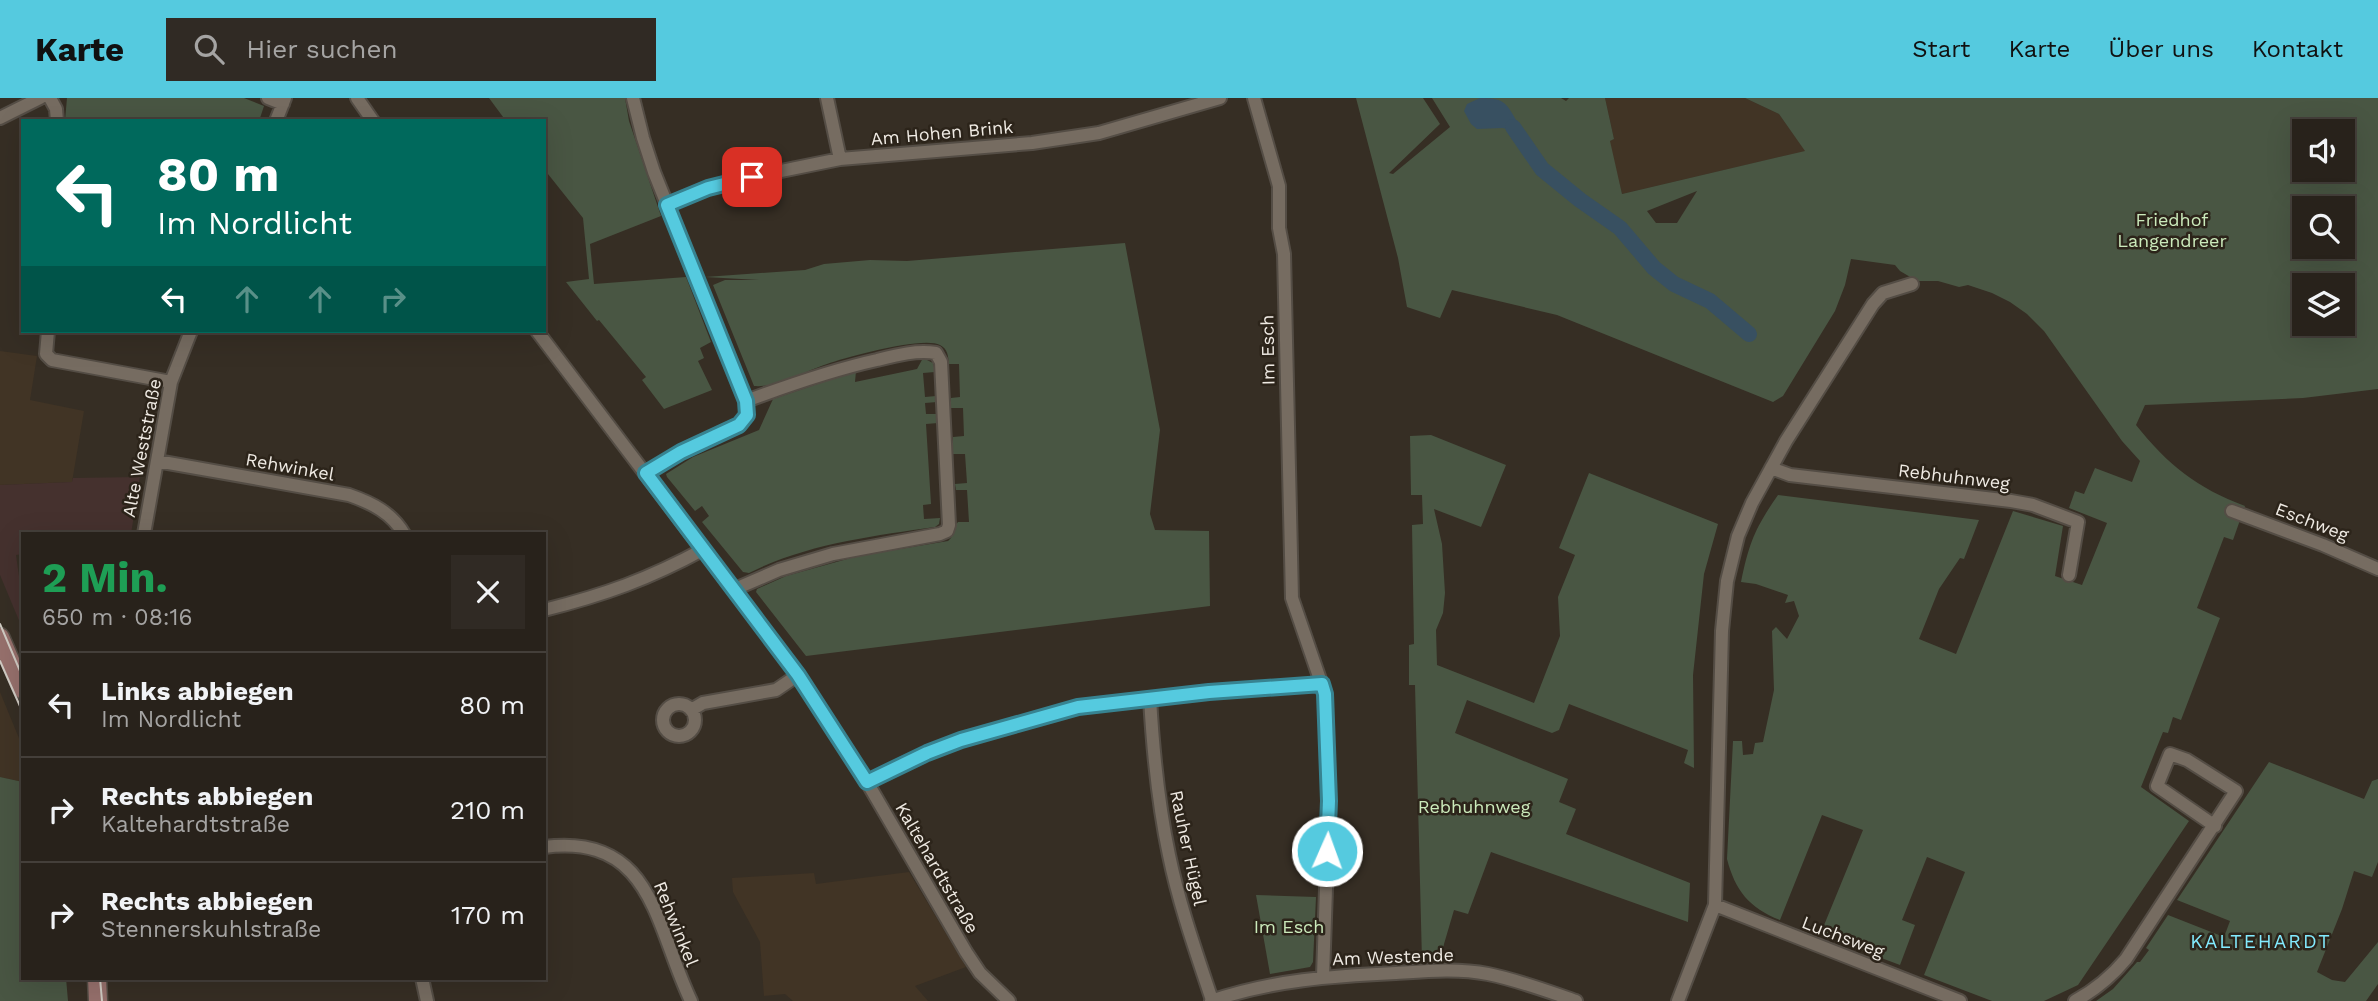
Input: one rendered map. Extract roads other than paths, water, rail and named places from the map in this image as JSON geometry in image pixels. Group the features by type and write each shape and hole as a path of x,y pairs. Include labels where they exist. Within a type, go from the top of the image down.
{"main road":[{"path":"0,637 21,685"}],"street":[{"path":"0,118 40,98"},
{"path":"50,98 56,109 57,119"},
{"path":"268,98 284,101 277,119"},
{"path":"357,98 372,119"},
{"path":"633,98 643,138 667,205 746,401 747,415 739,425 681,452 646,473"},
{"path":"827,98 839,159"},
{"name":"Am Hohen Brink","path":"667,205 708,188 839,159 1032,143 1099,132 1220,98"},
{"name":"Im Esch","path":"1254,98 1279,186 1279,228 1284,254 1292,598 1325,694 1329,801 1323,976"},
{"path":"1678,1001 1715,905 1726,589 1738,536 1771,467 1873,304 1883,293 1912,284"},
{"path":"48,333 46,354 52,360 171,382"},
{"name":"Alte Weststraße","path":"144,532 171,382 190,333"},
{"name":"Kaltehardtstraße","path":"539,333 798,675 867,782 966,952 980,973 1009,1001"},
{"path":"735,589 779,569 833,554 940,534 947,531 949,525 941,362 936,353 913,352 856,365 746,401"},
{"name":"Rehwinkel","path":"157,461 349,495 385,512 402,532"},
{"name":"Rebhuhnweg","path":"1771,467 1790,475 2032,505 2078,522 2069,575"},
{"name":"Eschweg","path":"2232,511 2347,554 2378,569"},
{"path":"546,610 620,589 704,550"},
{"path":"691,710 712,701 776,690 798,675"},
{"path":"867,782 927,753 999,728 1078,707 1150,698 1322,684"},
{"name":"Rauher Hügel","path":"1150,698 1155,773 1169,855 1182,908 1211,1001"},
{"path":"2075,1001 2098,988 2126,959 2215,826 2236,791 2187,760 2170,754 2157,786 2215,826"},
{"name":"Rehwinkel","path":"546,847 569,845 592,848 610,855 634,874 646,891 691,1001"},
{"name":"Luchsweg","path":"1715,905 1960,1001"},
{"name":"Am Westende","path":"1211,1001 1265,985 1323,976 1432,971 1486,974 1524,983 1576,1001"},
{"path":"422,980 427,1001"}],"water":[{"path":"1480,98 1504,103 1519,125 1513,130 1477,129 1464,111 1467,104"}],"waterway":[{"path":"1513,127 1542,169 1620,228 1654,268 1674,284 1710,301 1749,334"}],"tram line":[{"path":"0,624 21,673"},
{"path":"0,661 21,708"},
{"path":"100,980 102,1001"}],"district":[{"name":"KALTEHARDT","path":"2261,941"}],"park label":[{"name":"Friedhof Langendreer","path":"2172,230"}]}
